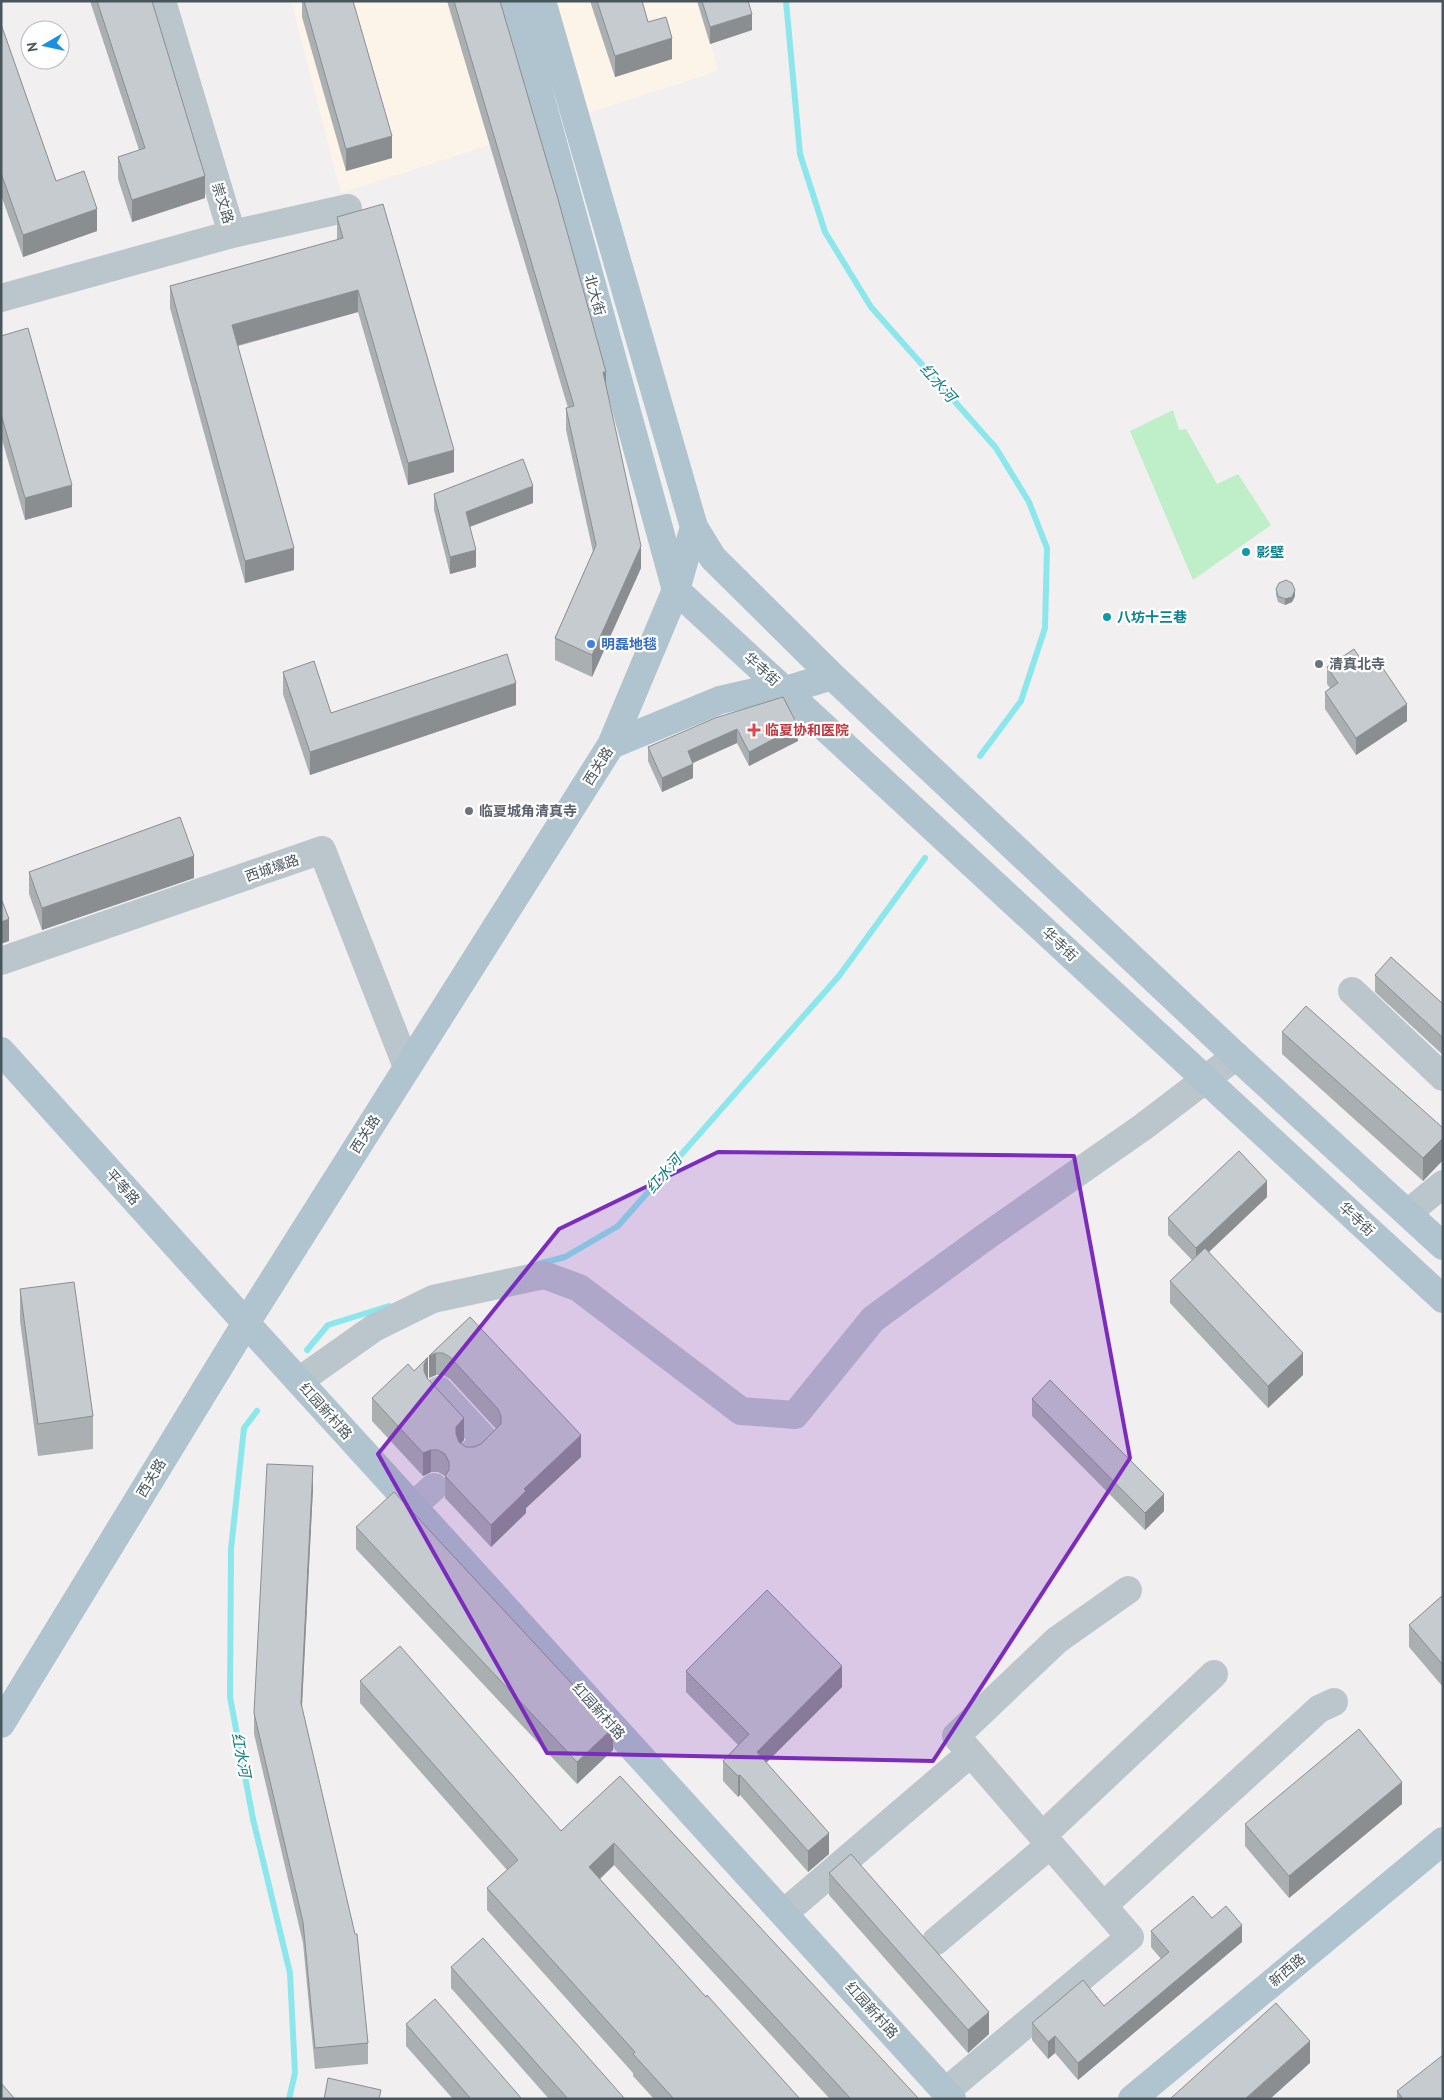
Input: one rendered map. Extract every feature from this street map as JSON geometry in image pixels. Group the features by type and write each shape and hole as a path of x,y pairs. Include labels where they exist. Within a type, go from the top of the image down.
{"main road":[{"name":"北大街","path":"514,1 676,590"},
{"path":"542,1 694,527 712,558 832,676 1236,1056 1443,1246"},
{"name":"西关路","path":"1,1724 246,1323 612,745 676,590 694,527"},
{"name":"华寺街","path":"676,590 1443,1299"},
{"path":"612,745 720,700 755,692 786,690 832,676"},
{"name":"平等路","path":"1,1051 246,1323"},
{"name":"红园新村路","path":"246,1323 949,2095"},
{"name":"新西路","path":"1132,2099 1443,1841"}],"street":[{"name":"崇文路","path":"1,298 232,234 162,1"},
{"path":"232,234 348,208"},
{"name":"西城壕路","path":"1,961 322,850 408,1067"},
{"path":"1352,991 1443,1077"},
{"path":"299,1381 374,1328 433,1299 544,1275 579,1288 741,1411 795,1415 872,1319 1143,1127 1236,1056"},
{"path":"1413,1218 1443,1184"},
{"path":"1413,1218 1443,1203"},
{"path":"438,1390 486,1441 471,1454"},
{"path":"413,1506 434,1487"},
{"path":"949,2095 1130,1937 956,1736 1058,1640 1128,1590"},
{"path":"936,1941 1046,1841 1214,1674"},
{"path":"1103,1906 1319,1709 1334,1702"},
{"path":"784,1913 971,1753"}],"highlighted area":[{"path":"718,1152 1074,1156 1130,1458 933,1761 547,1753 378,1454 559,1229"}],"shaded area":[{"path":"291,1 699,1 718,71 341,193"}],"green space":[{"path":"1173,410 1179,430 1186,429 1217,484 1238,474 1271,525 1193,580 1130,431"}],"building":[{"path":"97,1 152,1 205,176 132,200 118,157 145,148"},
{"path":"304,1 353,1 392,136 346,149"},
{"path":"454,1 500,1 606,372 603,372 641,546 592,655 555,638 596,545 566,408 574,406"},
{"path":"597,1 642,1 648,22 666,17 672,38 615,56"},
{"path":"702,1 748,1 752,14 710,27"},
{"path":"1,24 56,181 84,171 97,209 23,235 1,173"},
{"path":"383,204 454,450 408,463 358,290 232,325 294,548 245,561 170,286 343,238 337,217"},
{"path":"28,328 72,485 25,498 1,414 1,336"},
{"path":"523,459 533,486 466,512 476,550 450,557 434,494"},
{"path":"1286,580 1292,583 1295,590 1292,597 1285,599 1278,596 1276,589 1279,583"},
{"path":"1354,649 1365,665 1376,658 1407,704 1356,738 1325,692 1338,683 1327,667"},
{"path":"507,654 516,683 310,752 283,672 314,661 331,713"},
{"path":"783,697 798,726 749,752 737,729 688,751 693,764 662,778 648,747 715,718"},
{"path":"180,817 194,856 42,908 29,872"},
{"path":"1,898 9,919 1,922"},
{"path":"1391,957 1443,1004 1443,1038 1375,975"},
{"path":"1306,1006 1443,1128 1443,1138 1423,1158 1282,1032"},
{"path":"1239,1151 1267,1181 1196,1248 1168,1218"},
{"path":"1205,1248 1303,1353 1268,1386 1170,1281"},
{"path":"74,1282 93,1416 38,1424 20,1289"},
{"path":"470,1317 581,1435 524,1489 526,1491 491,1525 445,1476 449,1470 449,1462 445,1454 438,1450 423,1453 372,1398 408,1364 414,1371 428,1357 424,1364 427,1378 464,1418 456,1427 459,1442 466,1447 474,1447 481,1444 501,1424 501,1416 498,1409 450,1357 443,1353 429,1356"},
{"path":"1050,1380 1164,1494 1145,1513 1032,1399"},
{"path":"267,1464 313,1466 301,1703 355,1934 357,1934 368,2043 315,2048 303,1922 254,1713"},
{"path":"394,1492 613,1728 577,1762 356,1527"},
{"path":"767,1590 842,1666 757,1752 829,1833 808,1851 740,1775 738,1776 723,1761 749,1734 686,1671"},
{"path":"1443,1595 1443,1665 1409,1625"},
{"path":"400,1646 561,1831 620,1776 919,2099 851,2099 614,1843 589,1867 800,2099 674,2099 633,2054 635,2052 487,1888 518,1860 360,1681"},
{"path":"1359,1729 1402,1782 1289,1876 1245,1824"},
{"path":"851,1854 989,2012 968,2030 829,1873"},
{"path":"1193,1896 1212,1918 1226,1906 1242,1925 1078,2063 1055,2036 1048,2042 1032,2023 1083,1980 1104,2006 1169,1952 1151,1931"},
{"path":"483,1938 625,2099 568,2099 451,1967"},
{"path":"435,1999 522,2099 471,2099 406,2024"},
{"path":"1276,2003 1310,2041 1245,2099 1170,2099"},
{"path":"1443,2055 1443,2099 1403,2099 1397,2091"},
{"path":"328,2078 381,2090 379,2099 324,2099"},
{"path":"1,2083 15,2099 1,2099"}],"waterway":[{"name":"红水河","path":"786,1 800,154 825,232 871,307 996,448 1029,502 1047,548 1045,628 1021,701 980,756"},
{"name":"红水河","path":"538,1264 565,1257 618,1226 839,976 925,858"},
{"name":"红水河","path":"307,1350 328,1325 389,1306"},
{"name":"红水河","path":"257,1411 244,1428 231,1549 230,1697 253,1819 290,1973 295,2073 289,2099"}],"place":[{"name":"影壁","path":"1246,552"},
{"name":"八坊十三巷","path":"1107,617"},
{"name":"明磊地毯","path":"591,644"},
{"name":"清真北寺","path":"1319,664"},
{"name":"临夏协和医院","path":"754,730"},
{"name":"临夏城角清真寺","path":"469,811"}]}
